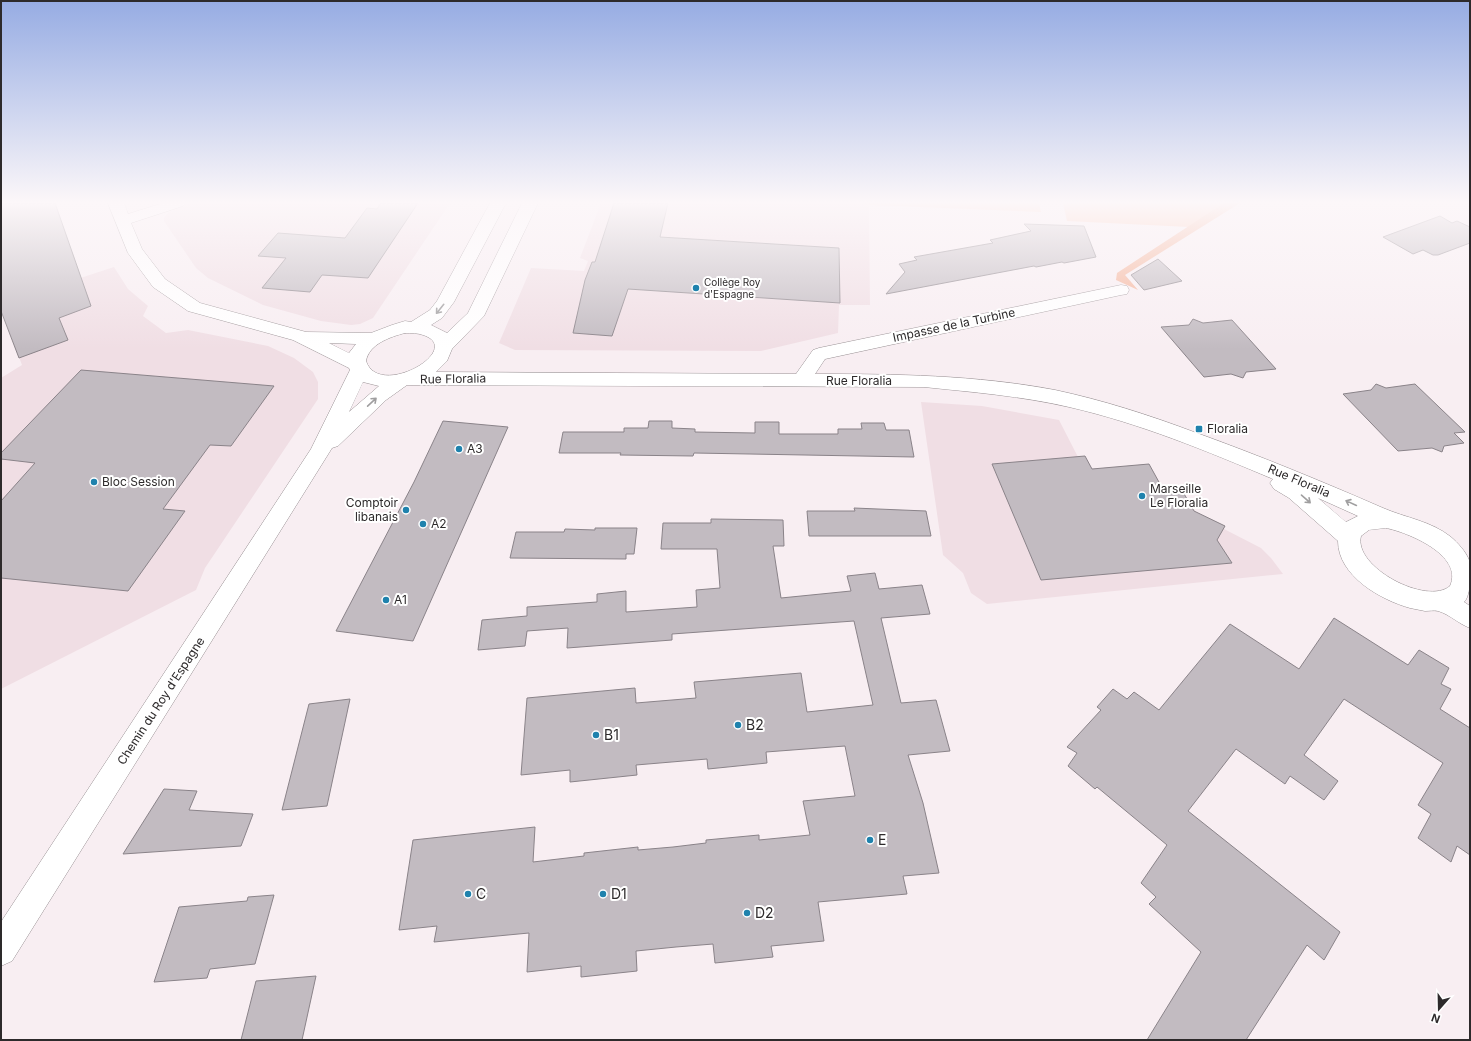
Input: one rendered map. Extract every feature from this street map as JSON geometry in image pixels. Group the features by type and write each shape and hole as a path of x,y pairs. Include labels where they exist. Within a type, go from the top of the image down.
{"street":[{"path":"135,252 159,283 194,307 299,336 359,367 366,375 375,380 404,380 432,368 440,360 444,349 475,316 506,252"},
{"path":"416,327 436,314 445,302 472,252"},
{"name":"Impasse de la Turbine","path":"801,380 819,354 1121,290"},
{"path":"359,367 358,356 363,347 372,339 393,330 416,327 436,333 442,338 444,349"},
{"path":"299,336 372,339"},
{"name":"Rue Floralia","path":"444,349 464,368 498,378"},
{"name":"Chemin du Roy d'Espagne","path":"1,950 320,452 359,367"},
{"name":"Rue Floralia","path":"404,380 498,378 924,381 991,387 1057,397 1106,410 1211,446 1306,482 1386,519"},
{"name":"Chemin du Roy d'Espagne","path":"320,452 379,395 404,380"},
{"name":"Rue Floralia","path":"1211,446 1297,492 1348,537"},
{"path":"1386,519 1414,526 1437,539 1451,552 1461,566 1467,582 1462,590 1454,597 1441,601 1421,601 1399,594 1380,584 1364,571 1353,558 1349,547 1348,537 1355,526 1368,520 1386,519"},
{"path":"1441,601 1470,618"}],"shaded area":[{"path":"185,252 417,252 373,318 360,324 351,325 321,321 263,305 208,278 196,268"},
{"name":"Collège Roy d'Espagne","path":"582,252 869,252 870,305 839,305 838,333 761,351 515,350 499,343 531,268 584,271 588,261 580,258"},
{"path":"1150,252 1162,252 1125,275 1138,290 1116,280 1117,273"},
{"path":"114,267 128,289 148,306 143,316 166,333 188,330 268,346 294,358 313,372 318,382 318,399 205,568 196,590 1,689 1,378 22,365 1,309 1,304"},
{"path":"921,402 982,406 1059,420 1078,457 1085,456 1092,469 1149,464 1165,492 1183,492 1194,511 1225,526 1224,529 1261,548 1283,574 987,604 971,593 963,573 943,555"}],"building":[{"path":"1,252 72,252 91,306 59,318 68,340 19,358 1,311"},
{"path":"262,252 386,252 368,278 322,275 310,292 262,288 286,258 258,256"},
{"path":"598,252 839,252 840,303 628,289 612,336 573,333 585,280 592,262 595,262"},
{"path":"945,252 1094,252 1096,257 1064,263 1034,266 886,294 905,272 899,264 917,260 914,257"},
{"path":"1409,252 1419,252 1413,254"},
{"path":"1426,252 1447,252 1438,255 1433,255"},
{"path":"1158,259 1182,281 1144,290 1131,275"},
{"path":"1193,319 1203,323 1232,320 1276,369 1246,372 1243,378 1231,374 1204,377 1161,327 1189,325"},
{"path":"81,370 274,386 231,446 210,445 163,509 185,511 128,591 1,578 1,501 35,463 1,459 1,453"},
{"path":"1376,384 1386,388 1415,384 1465,432 1454,433 1464,443 1444,446 1442,452 1432,448 1398,451 1343,394 1371,390"},
{"path":"443,421 508,427 413,641 336,631 414,482"},
{"path":"649,421 672,421 672,428 695,429 695,432 755,433 755,422 779,422 779,434 838,434 838,429 862,429 861,423 884,423 886,430 909,430 914,457 694,453 693,456 620,455 621,453 559,453 563,432 624,432 624,428 648,428"},
{"path":"1085,456 1092,469 1149,464 1165,493 1183,492 1194,511 1225,526 1217,540 1232,563 1041,580 992,464"},
{"path":"854,508 926,511 931,536 809,536 807,511 855,511"},
{"path":"711,519 783,520 784,546 773,546 781,598 851,591 847,576 875,573 879,589 922,585 930,614 881,618 901,703 936,700 950,751 908,755 923,803 939,873 903,876 907,894 818,902 824,941 771,946 773,957 715,963 713,944 636,951 637,971 581,977 581,966 527,972 529,933 434,942 437,926 399,930 413,840 535,827 533,862 584,856 584,853 638,847 638,850 706,843 706,840 759,835 759,840 810,835 803,801 855,796 845,746 766,752 767,763 708,769 707,759 636,765 637,775 570,782 570,770 521,775 527,698 635,688 636,703 696,698 694,682 801,673 807,712 873,705 854,621 672,634 672,640 567,648 568,628 527,631 525,646 478,650 482,620 527,616 527,607 597,602 597,594 626,591 626,612 697,607 696,590 720,588 717,549 661,549 663,523 711,523"},
{"path":"595,528 637,528 634,554 626,554 626,559 510,558 516,532 564,532 565,529 595,530"},
{"path":"1334,618 1408,665 1419,650 1449,668 1441,684 1451,689 1440,709 1470,728 1470,855 1457,846 1451,862 1418,838 1431,814 1418,805 1443,763 1344,699 1304,755 1338,781 1324,800 1290,776 1285,784 1236,749 1188,811 1340,932 1324,960 1307,945 1246,1040 1147,1040 1201,952 1149,904 1156,897 1141,883 1167,845 1097,787 1095,789 1068,766 1077,753 1067,747 1101,710 1097,707 1113,689 1127,699 1134,692 1159,710 1230,624 1299,669"},
{"path":"350,699 327,806 282,810 309,704"},
{"path":"164,789 197,791 189,810 253,814 241,846 123,854"},
{"path":"274,895 255,964 210,969 207,978 154,982 179,907 247,901 248,897"},
{"path":"316,976 302,1040 241,1040 256,981"}],"place":[{"name":"Collège Roy d'Espagne","path":"696,288"},
{"name":"Floralia","path":"1199,429"},
{"name":"A3","path":"459,449"},
{"name":"Bloc Session","path":"94,482"},
{"name":"Marseille Le Floralia","path":"1142,496"},
{"name":"Comptoir libanais","path":"406,510"},
{"name":"A2","path":"423,524"},
{"name":"A1","path":"386,600"},
{"name":"B2","path":"738,725"},
{"name":"B1","path":"596,735"},
{"name":"E","path":"870,840"},
{"name":"C","path":"468,894"},
{"name":"D1","path":"603,894"},
{"name":"D2","path":"747,913"}]}
